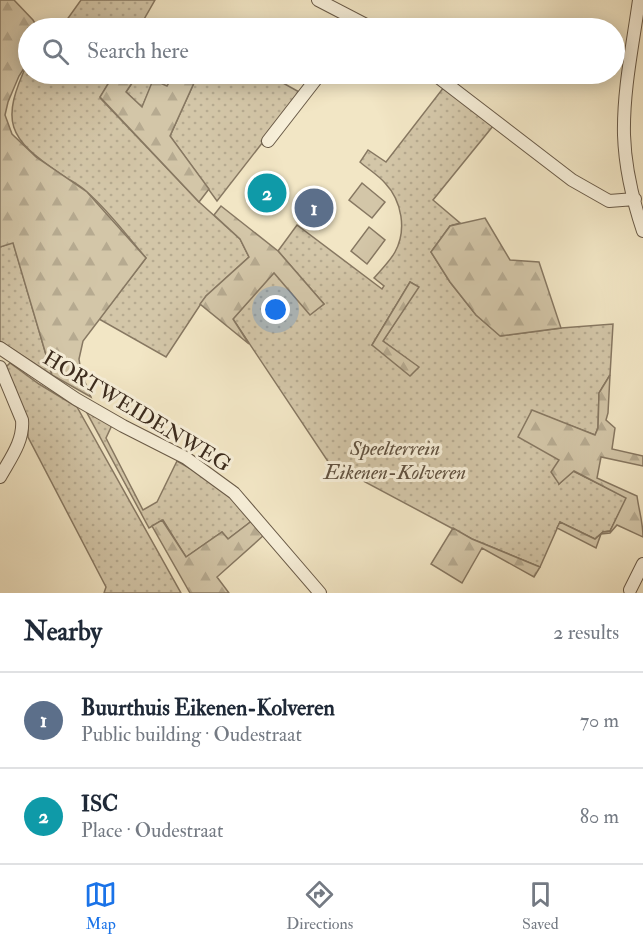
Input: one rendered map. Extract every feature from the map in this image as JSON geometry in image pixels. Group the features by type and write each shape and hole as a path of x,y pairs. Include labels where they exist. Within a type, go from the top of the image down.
{"street":[{"path":"318,0 346,18"},
{"path":"639,0 624,136 643,231"},
{"path":"268,141 312,84"},
{"path":"447,84 572,180 609,201 635,199"},
{"path":"0,477 19,442 23,428 22,420 0,367 1,349"},
{"name":"HORTWEIDENWEG","path":"1,349 76,399 186,458 234,493 320,593"},
{"path":"630,590 643,564"}],"green space":[{"path":"0,0 14,0 31,18 18,18 18,78 5,115 12,134 36,157 87,192 146,258 83,341 79,359 81,372 91,397 52,375 13,243 0,247"},
{"path":"81,0 155,0 145,18 68,18"},
{"path":"19,84 108,84 100,98 199,202 240,239 249,257 206,296 166,357 99,319 146,258 95,199 29,150 19,139 12,114"},
{"path":"108,84 131,84 126,92 142,107 151,84 167,86 168,84 193,84 170,136 209,189 199,202 100,97"},
{"path":"131,84 152,84 142,107 126,92"},
{"path":"193,84 285,84 301,93 217,201 170,136"},
{"name":"Speelterrein Eikenen-Kolveren","path":"444,87 493,126 433,200 460,223 450,226 431,252 450,282 476,315 501,336 613,324 610,375 599,393 598,428 595,435 532,411 559,460 559,484 573,471 627,498 610,531 603,532 595,539 560,522 540,567 472,539 341,469 335,472 233,319 274,272 310,314 324,304 278,251 297,225 382,289 384,286 374,278 391,259 399,243 401,216 391,190 360,162 368,150 386,162","holes":["410,282 418,287 383,341 418,367 372,345"]},
{"path":"362,183 385,202 372,218 349,200"},
{"path":"221,206 278,251 324,304 310,315 274,273 233,319 249,344 200,304 249,257 240,239 214,215"},
{"path":"485,218 510,260 539,262 561,328 500,336 476,315 450,282 431,252 450,226"},
{"path":"369,227 385,240 367,264 351,251"},
{"path":"13,242 52,375 0,341 0,247"},
{"path":"410,282 419,287 383,341 419,367 410,376 372,345"},
{"path":"10,363 77,407 181,593 104,593 106,587 28,437 23,410 5,368"},
{"path":"610,375 606,420 615,428 612,449 643,456 643,466 601,457 597,478 637,496 643,537 617,525 610,533 601,534 596,548 557,528 560,522 595,539 603,532 610,531 626,498 574,471 559,484 551,472 559,460 518,437 532,410 595,435 598,428 599,393"},
{"path":"86,411 112,425 106,438 143,510 157,502 177,461 214,482 253,520 228,539 222,532 186,557 163,520 149,528"},
{"path":"162,520 186,557 222,532 228,539 253,520 264,535 217,577 229,593 190,593 152,526"},
{"path":"453,528 472,539 540,567 534,577 482,548 462,583 431,564"}],"place":[{"name":"ISC","path":"267,193"},
{"name":"Buurthuis Eikenen-Kolveren","path":"314,208"}]}
